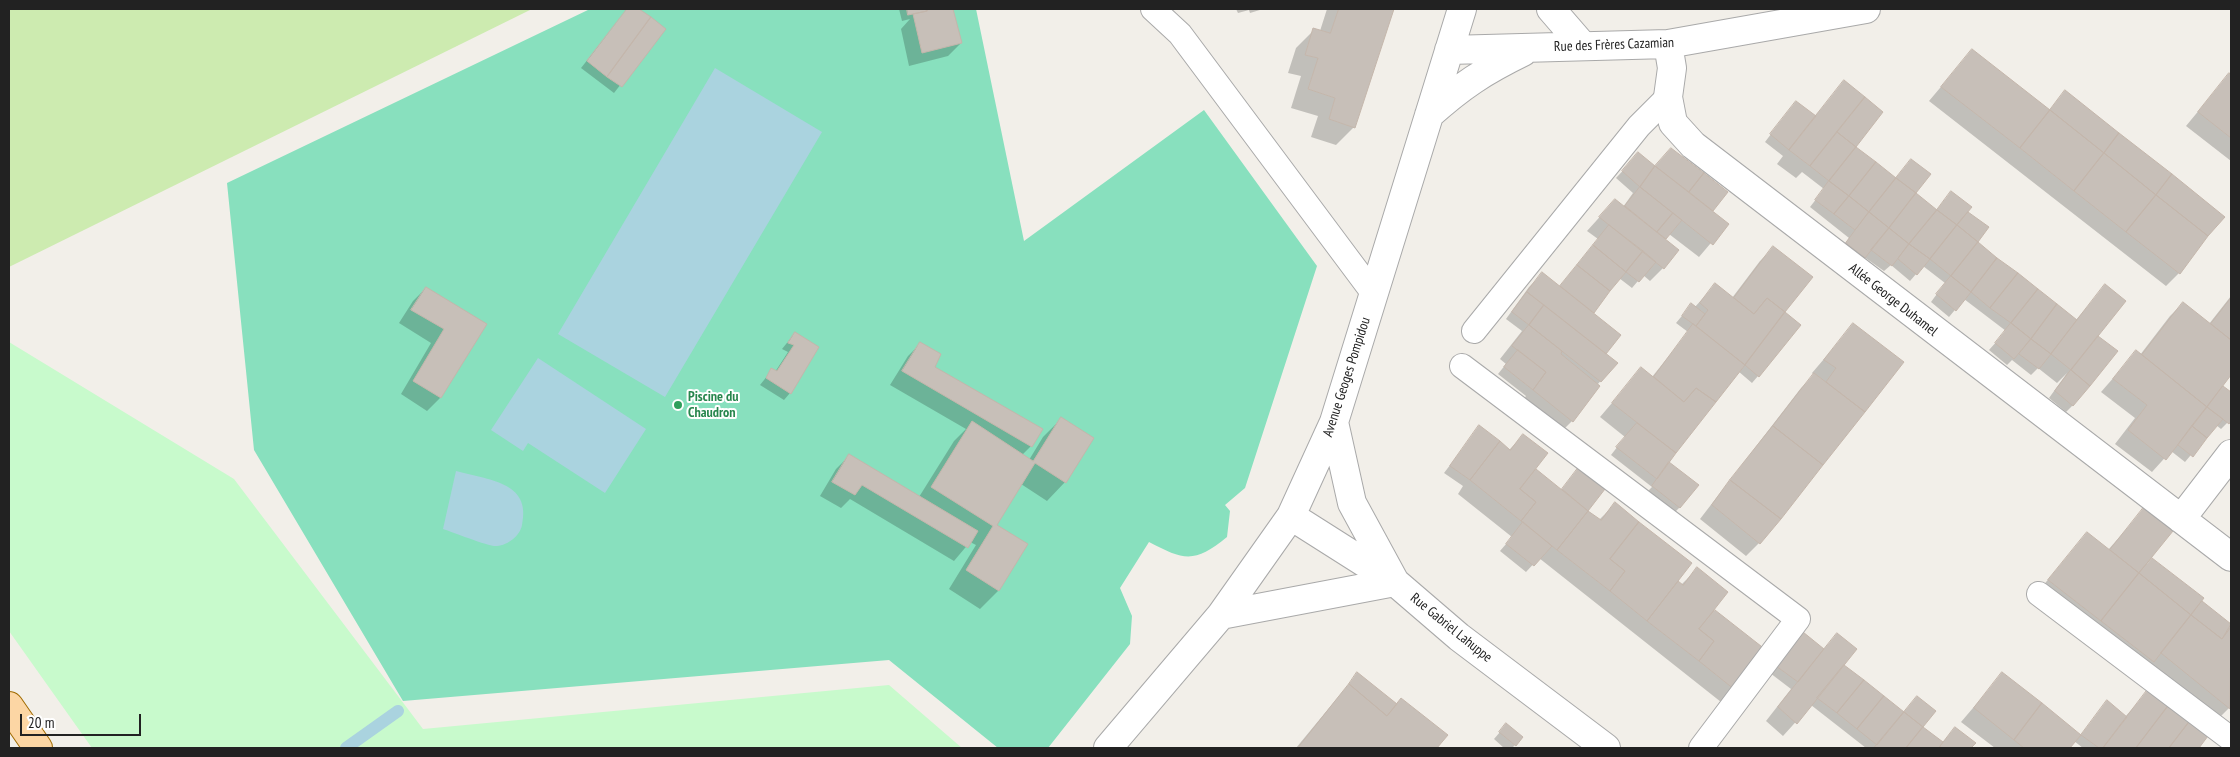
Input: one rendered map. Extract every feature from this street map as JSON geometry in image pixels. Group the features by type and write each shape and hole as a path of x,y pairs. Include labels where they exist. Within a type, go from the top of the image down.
{"main road":[{"path":"9,706 38,748"}],"street":[{"name":"Avenue Geoges Pompidou","path":"1108,748 1221,615 1291,516 1334,422 1462,9"},
{"path":"1551,9 1583,46"},
{"name":"Rue des Frères Cazamian","path":"1450,50 1668,44 1866,9"},
{"name":"Allée George Duhamel","path":"1668,44 1672,68 1668,97 1673,123 1693,145 2231,558"},
{"path":"1429,115 1452,94 1483,72 1531,49"},
{"path":"1221,615 1395,582 1352,503 1334,422"},
{"path":"2181,519 2231,454"},
{"name":"Rue Gabriel Lahuppe","path":"1291,516 1395,582 1459,637 1606,748"}],"lane":[{"path":"1153,9 1180,34 1374,294"},
{"path":"1474,331 1639,126 1668,97"},
{"path":"1462,366 1798,618 1701,748"},
{"path":"2039,594 2231,739"}],"green space":[{"path":"9,9 532,9 9,267"},
{"name":"Piscine du Chaudron","path":"590,9 976,9 1024,241 1204,110 1317,266 1245,488 1225,505 1230,511 1227,537 1206,551 1190,556 1172,553 1149,542 1120,588 1132,616 1130,644 1048,748 998,748 889,660 403,701 254,450 227,183"},
{"path":"9,342 234,479 423,729 889,685 962,748 92,748 9,631"}],"water":[{"name":"Piscine du Chaudron","path":"715,68 822,132 665,397 558,334"},
{"path":"538,358 646,429 605,493 528,443 523,451 491,430"},
{"path":"456,471 493,480 514,491 520,499 523,510 521,529 513,539 505,544 493,546 443,529"}],"building":[{"path":"627,9 639,9 651,17 607,77 587,61"},
{"path":"907,9 926,9 927,11 908,15"},
{"path":"926,9 953,9 962,43 922,53 913,14 927,11"},
{"path":"1339,9 1394,9 1355,128 1329,119 1335,98 1308,89 1318,58 1305,55 1313,28 1330,33"},
{"path":"651,17 666,29 622,87 607,77"},
{"path":"1972,49 2050,110 2020,148 1941,87"},
{"path":"2229,73 2231,74 2231,138 2198,112"},
{"path":"1844,80 1865,97 1810,166 1789,150"},
{"path":"2065,90 2119,133 2104,153 2050,110"},
{"path":"1865,97 1883,112 1856,147 1837,132"},
{"path":"1796,101 1816,116 1789,150 1770,134"},
{"path":"2050,110 2104,153 2074,191 2020,148"},
{"path":"1837,132 1856,147 1829,181 1810,166"},
{"path":"2119,133 2172,174 2156,195 2104,153"},
{"path":"1856,147 1876,162 1849,196 1829,181"},
{"path":"1671,148 1704,173 1689,192 1655,166"},
{"path":"1638,152 1655,166 1640,187 1622,171"},
{"path":"2104,153 2156,195 2126,232 2074,191"},
{"path":"1911,159 1931,174 1916,193 1896,178"},
{"path":"1876,162 1896,178 1869,212 1849,196"},
{"path":"1655,166 1729,224 1713,245 1640,187"},
{"path":"1704,173 1728,192 1713,211 1689,192"},
{"path":"2172,174 2225,217 2208,236 2156,195"},
{"path":"1896,178 1916,193 1889,228 1869,212"},
{"path":"1829,181 1849,196 1834,214 1815,200"},
{"path":"1640,187 1673,213 1657,232 1625,206"},
{"path":"1951,191 1972,207 1957,225 1937,210"},
{"path":"1916,193 1937,210 1909,244 1889,228"},
{"path":"2156,195 2208,236 2180,274 2126,232"},
{"path":"1849,196 1869,212 1855,230 1834,214"},
{"path":"1615,199 1679,250 1664,269 1599,217"},
{"path":"1937,210 1957,225 1930,259 1909,244"},
{"path":"1869,212 1889,228 1865,258 1846,243"},
{"path":"1968,212 1989,227 1978,242 1957,225"},
{"path":"1673,213 1682,220 1666,239 1657,232"},
{"path":"1609,225 1643,251 1626,272 1593,245"},
{"path":"1957,225 1978,242 1951,276 1930,259"},
{"path":"1889,228 1909,244 1892,266 1871,250"},
{"path":"1978,242 1997,258 1971,292 1951,276"},
{"path":"1909,244 1930,259 1917,275 1898,259"},
{"path":"1593,245 1626,272 1610,291 1577,265"},
{"path":"1773,246 1813,277 1785,312 1767,298 1754,314 1734,298"},
{"path":"1643,251 1656,262 1639,282 1626,272"},
{"path":"1997,258 2018,273 1990,308 1971,292"},
{"path":"1577,265 1610,291 1594,313 1560,286"},
{"path":"1542,272 1621,335 1606,354 1527,292"},
{"path":"2018,273 2038,289 2011,323 1990,308"},
{"path":"1951,276 1971,292 1956,311 1936,294"},
{"path":"1715,283 1754,314 1767,298 1785,312 1745,365 1696,326 1708,310 1700,303"},
{"path":"2105,284 2126,301 2071,370 2051,354"},
{"path":"426,287 487,324 441,398 413,381 444,329 411,310"},
{"path":"2038,289 2057,304 2031,339 2011,323"},
{"path":"1527,292 1544,305 1529,325 1512,312"},
{"path":"2231,298 2231,340 2211,324"},
{"path":"2183,302 2231,340 2231,375 2207,407 2142,355"},
{"path":"1691,303 1705,314 1696,326 1682,316"},
{"path":"2057,304 2077,320 2051,354 2031,339"},
{"path":"1544,305 1618,363 1601,382 1529,325"},
{"path":"1785,312 1801,325 1759,377 1745,365"},
{"path":"1853,323 1904,362 1865,412 1826,382 1836,368 1824,360"},
{"path":"2011,323 2031,339 2014,359 1995,343"},
{"path":"1693,324 1745,365 1716,402 1696,388 1684,402 1654,377"},
{"path":"1529,325 1562,351 1561,354 1600,386 1573,422 1533,390 1546,372 1512,346"},
{"path":"795,332 819,347 791,394 766,378 771,368 777,371 794,345 788,343"},
{"path":"2098,336 2118,351 2090,386 2071,370"},
{"path":"2031,339 2051,354 2039,369 2019,354"},
{"path":"920,342 941,354 935,367 1043,429 1032,447 902,371"},
{"path":"1518,350 1546,372 1533,390 1504,367"},
{"path":"2136,350 2207,407 2166,460 2128,430 2147,405 2113,379"},
{"path":"1641,367 1684,402 1696,388 1716,402 1676,453 1612,403"},
{"path":"2071,370 2090,386 2073,406 2055,391"},
{"path":"1814,373 1865,412 1823,465 1773,426"},
{"path":"2223,386 2231,392 2231,421 2229,424 2207,407"},
{"path":"2207,407 2223,419 2207,438 2192,426"},
{"path":"1061,417 1094,438 1066,483 1035,463 997,525 1028,544 999,591 966,570 993,526 931,487 972,421 1033,461"},
{"path":"1637,423 1676,453 1657,479 1616,447"},
{"path":"1479,425 1500,441 1470,480 1450,466"},
{"path":"1773,426 1823,465 1781,519 1730,480"},
{"path":"2192,426 2207,438 2193,457 2178,445"},
{"path":"1523,434 1548,453 1520,489 1536,502 1521,521 1470,480 1500,441 1510,450"},
{"path":"849,454 978,531 968,548 862,485 855,495 832,482"},
{"path":"1669,462 1699,485 1680,508 1652,486"},
{"path":"1578,468 1605,489 1588,511 1562,489"},
{"path":"1536,469 1588,511 1557,550 1521,521 1536,502 1520,489"},
{"path":"1730,480 1781,519 1760,544 1712,505"},
{"path":"1615,502 1639,522 1610,559 1625,571 1610,591 1557,550 1588,511 1601,520"},
{"path":"2144,507 2173,531 2139,573 2110,550"},
{"path":"1523,522 1552,546 1534,566 1506,544"},
{"path":"1639,522 1692,563 1647,621 1610,591 1625,571 1610,559"},
{"path":"2087,532 2139,573 2101,621 2048,580"},
{"path":"2152,558 2204,598 2191,615 2139,573"},
{"path":"1697,567 1728,592 1699,629 1714,641 1699,661 1647,621 1678,581 1683,585"},
{"path":"2139,573 2191,615 2154,662 2101,621"},
{"path":"2202,601 2231,624 2222,639 2191,615"},
{"path":"1715,610 1766,650 1735,690 1699,661 1714,641 1699,629"},
{"path":"2191,615 2222,639 2231,627 2230,709 2161,653"},
{"path":"1803,632 1824,649 1798,682 1776,666"},
{"path":"1837,633 1857,649 1797,724 1778,707"},
{"path":"1844,665 1864,680 1837,713 1817,698"},
{"path":"1357,672 1397,704 1387,716 1349,684"},
{"path":"2002,672 2042,703 2014,740 1974,708"},
{"path":"1864,680 1884,696 1857,729 1837,713"},
{"path":"1349,684 1387,716 1401,698 1448,735 1437,748 1299,747"},
{"path":"2148,689 2168,706 2136,748 2103,748"},
{"path":"1884,696 1904,712 1877,745 1857,729"},
{"path":"1917,696 1936,711 1923,727 1904,712"},
{"path":"2107,700 2127,717 2103,748 2099,748 2081,735"},
{"path":"2042,703 2081,735 2070,748 2024,748 2014,740"},
{"path":"2168,706 2189,722 2169,748 2136,748"},
{"path":"1904,712 1923,727 1906,748 1874,748"},
{"path":"2189,722 2208,736 2199,748 2169,748"},
{"path":"1506,723 1523,737 1516,746 1499,732"},
{"path":"1923,727 1943,742 1939,748 1906,748"},
{"path":"1955,727 1976,743 1971,748 1939,748"}],"waterway":[{"path":"346,748 398,711"}],"place":[{"name":"Piscine du Chaudron","path":"678,405"}]}
